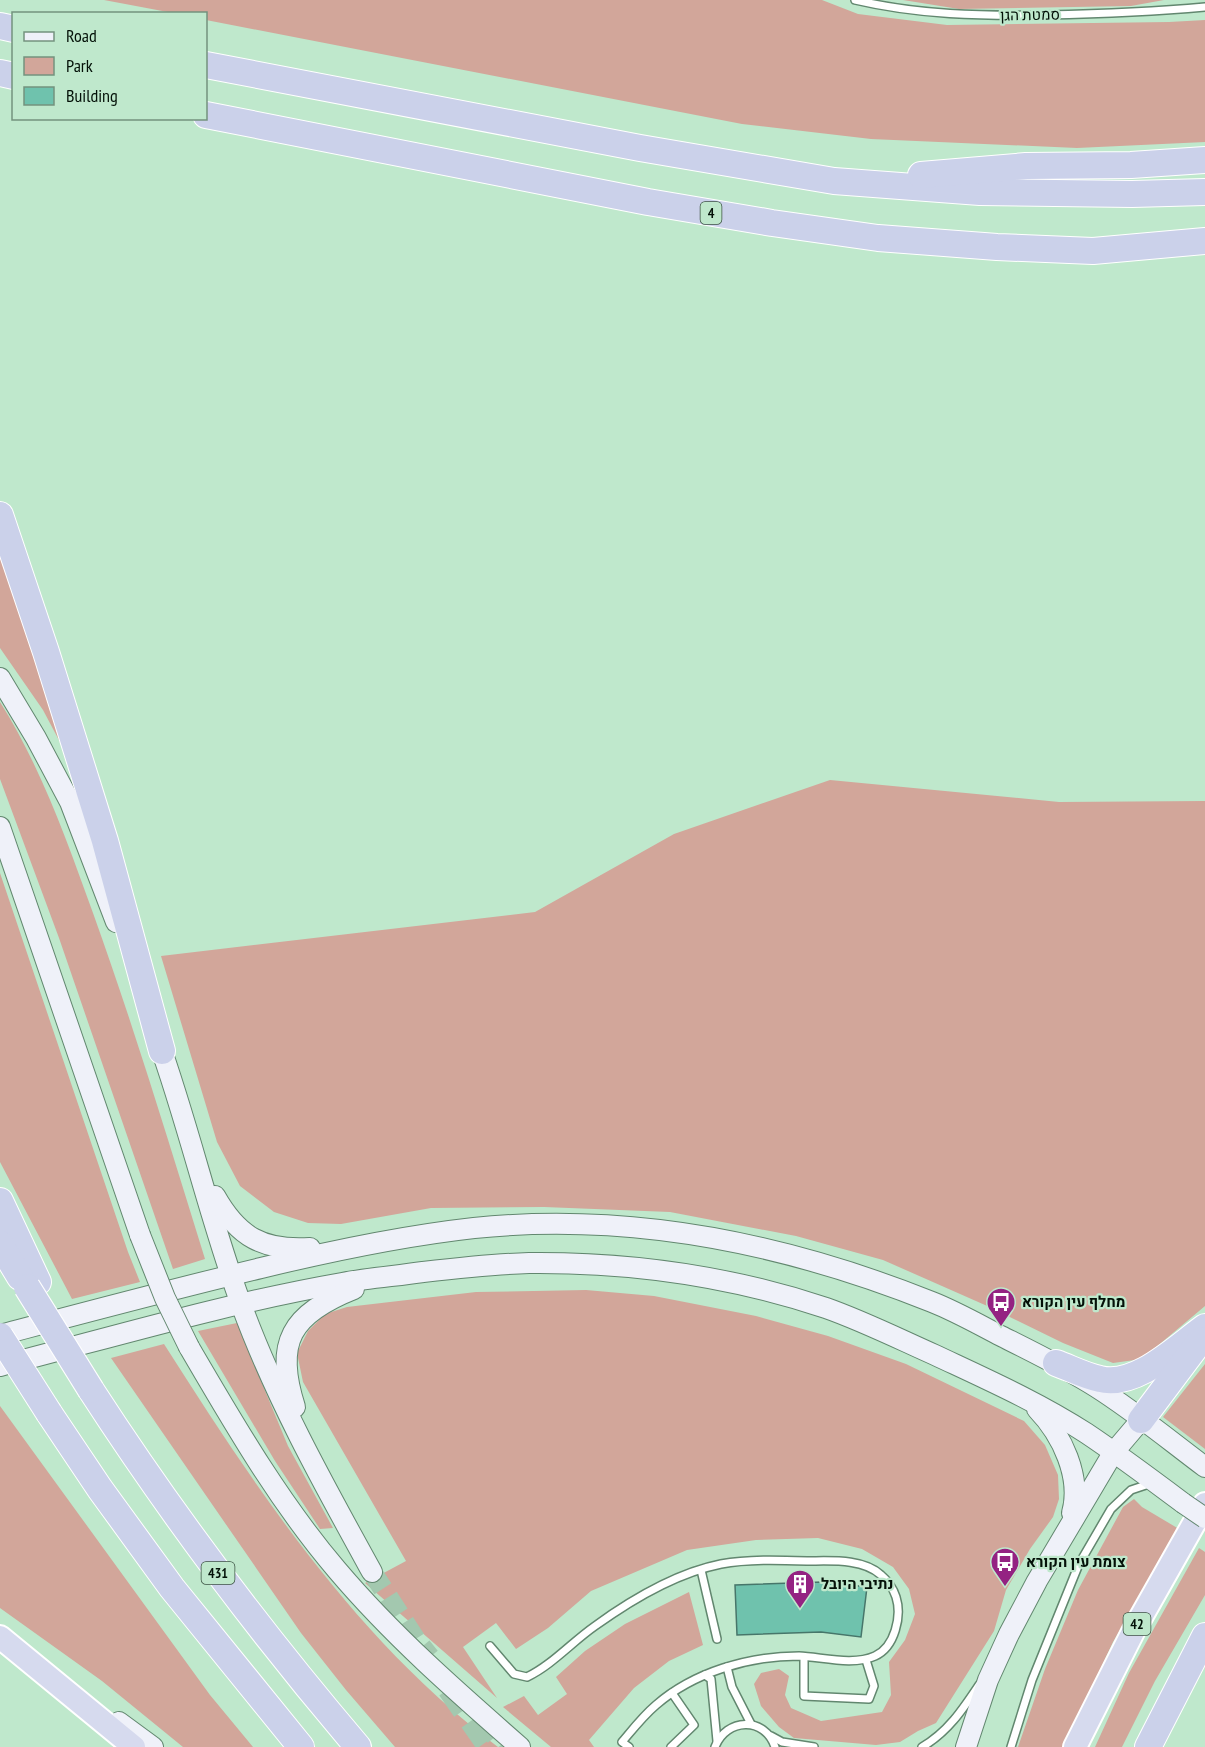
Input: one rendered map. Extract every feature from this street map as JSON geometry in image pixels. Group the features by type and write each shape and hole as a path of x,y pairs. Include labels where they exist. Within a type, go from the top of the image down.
{"highway":[{"path":"207,65 640,148 834,182 980,192 1132,194 1205,192"},
{"name":"4","path":"207,115 648,202 878,238 997,247 1093,250 1205,241"},
{"path":"834,182 1026,166 1131,165 1205,160"},
{"path":"0,515 46,651 105,841 162,1051"},
{"path":"0,1201 33,1285"},
{"name":"431","path":"0,1244 33,1285 85,1381 140,1466 192,1540 297,1675 358,1747"},
{"path":"1056,1363 1101,1380 1122,1379 1140,1374 1205,1327"},
{"path":"0,1335 49,1413 119,1516 285,1747"},
{"path":"1141,1420 1205,1335"},
{"name":"42","path":"1075,1747 1194,1503"},
{"path":"119,1516 172,1588 301,1747"},
{"path":"0,1636 134,1747"},
{"path":"1148,1747 1205,1636"}],"main road":[{"path":"0,678 36,738 70,802 97,869 162,1051 241,1305 273,1383 315,1469 372,1572"},
{"path":"0,827 141,1235 165,1298 189,1347 277,1491 336,1570 412,1650 520,1747"},
{"path":"199,1168 233,1223 248,1236 263,1244 299,1249 355,1246"},
{"path":"0,1335 231,1275 355,1246 439,1232 534,1224 589,1224 668,1231 735,1242 814,1262 935,1303 1056,1363 1100,1389 1205,1467"},
{"path":"0,1366 241,1305 342,1283 387,1276 526,1263 568,1263 662,1269 723,1281 826,1308 866,1324 1026,1399 1086,1433 1155,1483 1194,1503 1205,1518"},
{"path":"315,1469 289,1388 285,1364 287,1344 306,1317 333,1298 387,1276"},
{"path":"1026,1399 1047,1420 1057,1435 1073,1474 1076,1496 1069,1525"},
{"path":"966,1747 988,1680 1031,1592 1113,1453 1141,1420"},
{"path":"0,1636 153,1747"}],"lane":[{"name":"סמטת הגן","path":"855,0 891,9 968,16 1105,14 1205,7"},
{"path":"1011,1747 1042,1653 1079,1564 1111,1509 1123,1495 1141,1485 1155,1483"},
{"path":"490,1646 514,1674 526,1677 538,1672 574,1641 626,1605 688,1574 720,1564 779,1560 832,1561 858,1564 876,1570 887,1580 896,1596 898,1615 895,1633 878,1655 866,1660 764,1657 705,1675 656,1704 622,1742 629,1747"},
{"path":"701,1570 717,1639"},
{"path":"922,1747 945,1731 959,1715 1001,1650"},
{"path":"804,1657 804,1696 868,1699 874,1686 866,1660"},
{"path":"727,1667 732,1686 752,1724"},
{"path":"705,1675 711,1679 716,1744"},
{"path":"671,1747 694,1725 672,1693"},
{"path":"716,1744 723,1733 731,1727 752,1724 782,1742 814,1747"},
{"path":"770,1735 775,1747"}],"green space":[{"path":"104,0 822,0 858,14 947,25 1205,20 1205,142 1077,148 871,139 742,124 207,20 207,12 168,12"},
{"path":"903,0 1164,0 1131,6 959,9"},
{"path":"0,555 70,761 43,710 0,648"},
{"path":"0,702 41,778 73,859 137,1042 205,1259 173,1269 59,938 0,779"},
{"path":"830,780 1059,802 1205,801 1205,1306 1142,1359 1113,1363 1063,1343 985,1305 883,1260 796,1236 670,1212 544,1207 431,1208 341,1224 308,1223 274,1212 240,1186 217,1142 161,956 535,912 674,834"},
{"path":"0,873 140,1282 72,1299 0,1162"},
{"path":"586,1290 654,1296 756,1316 828,1336 906,1364 1024,1421 1045,1445 1058,1475 1059,1499 1053,1517 1030,1549 1006,1590 994,1631 936,1723 900,1742 876,1745 794,1738 779,1727 761,1706 754,1684 761,1673 779,1669 789,1676 785,1695 791,1708 821,1721 882,1712 891,1695 889,1662 905,1640 915,1614 909,1589 893,1567 862,1549 818,1538 756,1540 687,1550 591,1591 548,1628 516,1649 496,1623 463,1647 497,1698 365,1583 406,1561 303,1382 297,1353 308,1331 325,1314 347,1307 476,1292"},
{"path":"237,1323 288,1446 333,1528 320,1529 275,1461 198,1331"},
{"path":"164,1344 236,1455 313,1561 399,1659 446,1705 498,1747 395,1747 346,1690 301,1633 111,1358"},
{"path":"1205,1364 1205,1449 1163,1417"},
{"path":"0,1406 210,1695 253,1747 183,1747 102,1681 0,1608"},
{"path":"1134,1499 1142,1507 1179,1529 1113,1642 1064,1747 1018,1747 1045,1669 1078,1590 1123,1507"},
{"path":"1199,1548 1205,1552 1205,1595 1155,1681 1122,1747 1095,1747 1129,1673"},
{"path":"689,1592 703,1645 669,1661 634,1688 589,1740 594,1747 551,1747 503,1707 524,1696 538,1715 567,1694 556,1677 585,1651 625,1624"}],"building":[{"name":"נתיבי היובל","path":"823,1582 867,1587 861,1637 821,1632 737,1635 735,1585"}],"tunnel":[{"path":"372,1572 416,1640 430,1657"},
{"path":"450,1688 491,1747"},
{"path":"483,1721 504,1747"}],"place":[{"name":"מחלף עין הקורא","path":"1001,1328"},
{"name":"צומת עין הקורא","path":"1005,1588"},
{"name":"נתיבי היובל","path":"800,1610"}]}
